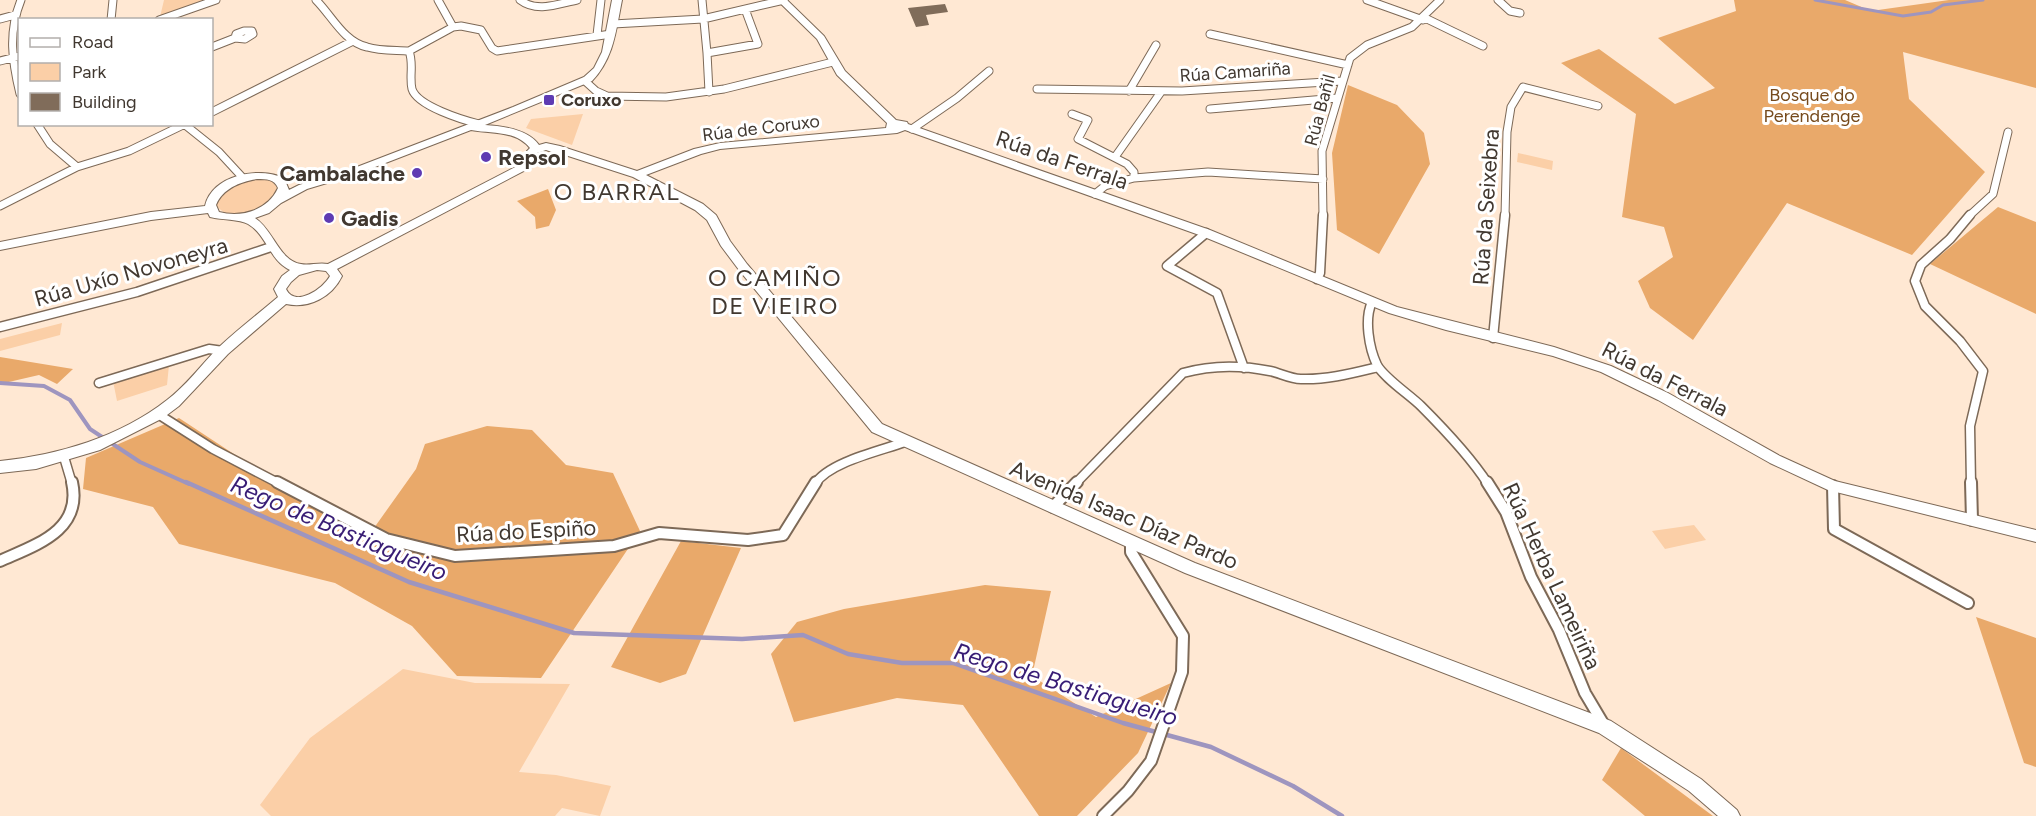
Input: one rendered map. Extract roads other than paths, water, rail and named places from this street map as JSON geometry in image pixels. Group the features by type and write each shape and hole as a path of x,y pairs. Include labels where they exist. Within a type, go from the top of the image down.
{"street":[{"path":"18,87 10,58 15,15 21,0"},
{"path":"111,18 113,0"},
{"path":"165,18 216,0"},
{"path":"316,0 328,10 353,41 364,47 409,51 453,27 481,30 492,48 497,51 597,35 612,29 703,19 783,0 814,30 841,73 900,126 957,98 989,71"},
{"path":"438,0 453,27"},
{"path":"520,0 526,6 535,7 577,0"},
{"path":"597,35 601,0"},
{"path":"151,216 210,209 222,217 243,217 266,209 303,187 353,172 585,81 604,60 617,0"},
{"path":"702,0 709,92"},
{"path":"1367,0 1424,19 1483,46"},
{"name":"Rúa Bañil","path":"1317,279 1320,273 1323,240 1322,151 1336,98 1348,65 1358,48 1401,32 1424,19 1440,0"},
{"path":"1498,0 1510,11 1520,13"},
{"path":"707,53 758,44 745,9"},
{"path":"0,19 15,15"},
{"path":"1210,34 1348,65"},
{"path":"213,47 235,39"},
{"path":"213,111 353,41"},
{"name":"Rúa Camariña","path":"1129,91 1156,45"},
{"path":"409,51 413,58 413,91 418,99 468,122 479,124"},
{"path":"0,61 18,56"},
{"path":"585,81 596,91 613,97 666,97 709,92 833,62"},
{"name":"Rúa Camariña","path":"1037,88 1161,92 1342,81"},
{"name":"Rúa da Seixebra","path":"1493,338 1505,223 1507,132 1511,107 1523,87 1598,106"},
{"path":"1115,158 1161,92"},
{"path":"1210,109 1336,98"},
{"path":"1072,114 1088,120 1078,140 1127,164 1134,172 1134,178"},
{"path":"466,129 500,130 529,140 535,155 543,162 554,150 502,125 500,119 503,115"},
{"path":"38,126 51,144 77,167"},
{"path":"0,206 77,167 129,151 183,126"},
{"path":"186,126 219,152 243,178"},
{"name":"Rúa de Coruxo","path":"637,175 698,151 720,146 900,126"},
{"name":"Rúa da Ferrala","path":"900,126 1206,233 1372,302 1427,321 1565,355 1605,369 1638,384 1802,475 1833,486 2036,536"},
{"path":"1972,520 1970,426 1983,371 1959,341 1925,306 1915,281 1921,265 1950,239 1974,210 1993,194 2008,132"},
{"name":"Avenida Isaac Díaz Pardo","path":"554,150 637,175 699,207 712,218 725,243 743,267 877,428 1131,544 1605,727 1695,785 1731,816"},
{"path":"330,268 334,272 334,282 325,292 299,301 285,298 280,289 292,271 317,266 330,268 535,155"},
{"path":"0,246 151,216 191,205 243,178 271,176 283,184 353,172"},
{"path":"1095,194 1105,186 1134,178 1208,172 1323,179"},
{"path":"278,200 283,194 283,184"},
{"path":"210,209 211,200 219,190"},
{"path":"256,224 266,209"},
{"path":"243,217 256,224 271,247 292,271"},
{"path":"1206,233 1167,266 1217,293 1244,368"},
{"name":"Rúa Uxío Novoneyra","path":"0,327 75,310 193,274 271,247"},
{"path":"0,467 36,464 64,457 95,446 158,414 174,402 223,351 285,298"},
{"path":"1053,507 1183,373 1197,368 1244,368 1277,373 1297,379 1330,378 1377,367 1370,339 1368,311 1372,302"},
{"path":"99,383 209,349 223,351"},
{"name":"Rúa Herba Lameiriña","path":"1377,367 1421,406 1478,469 1506,512 1531,577 1560,630 1585,693 1605,727"},
{"name":"Rúa do Espiño","path":"158,414 213,449 386,538 455,556 614,546 659,533 748,540 783,536 820,476 845,463 905,442"},
{"path":"0,561 45,540 65,525 74,503 64,457"},
{"path":"1833,486 1834,529 1968,603"},
{"path":"1103,816 1128,791 1151,761 1182,672 1184,636 1131,552 1131,544"}],"waterway":[{"path":"1815,0 1903,16 1931,12 1943,5 1983,0"},
{"name":"Rego de Bastiagueiro","path":"0,383 44,386 70,400 90,429 140,462 189,484"},
{"name":"Rego de Bastiagueiro","path":"186,482 409,582 574,633 742,639 803,635 848,654 902,663 953,663 1123,723 1211,747 1293,786 1342,816"}],"place":[{"name":"Coruxo","path":"549,100"},
{"name":"Repsol","path":"486,157"},
{"name":"Cambalache","path":"417,173"},
{"name":"Gadis","path":"329,218"}],"district":[{"name":"O BARRAL","path":"617,191"},
{"name":"O CAMIÑO DE VIEIRO","path":"775,291"}],"park label":[{"name":"Bosque do Perendenge","path":"1812,106"}]}
